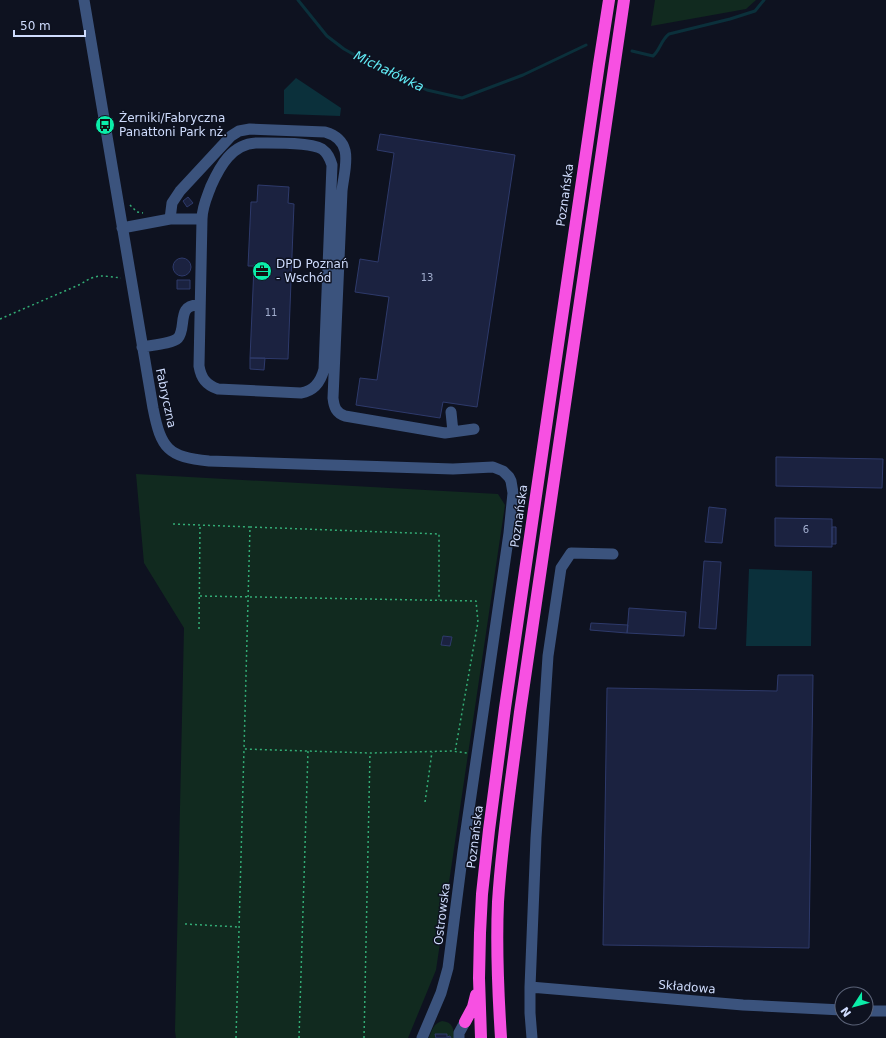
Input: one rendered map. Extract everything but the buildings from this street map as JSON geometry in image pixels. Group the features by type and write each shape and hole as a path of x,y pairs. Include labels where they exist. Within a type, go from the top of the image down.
{"highway":[{"name":"Poznańska","path":"482,1038 479,978 482,894 505,708 598,64 609,0"},
{"path":"501,1038 497,977 498,902 505,828 520,712 624,0"},
{"path":"465,1022 474,1003 479,978"}],"street":[{"name":"Fabryczna","path":"84,0 142,347 158,429 167,447 176,455 209,461 457,469 493,467 503,471 511,481 513,493 509,533"},
{"path":"170,220 172,203 180,191 227,140 239,131 250,129 325,132 333,134 345,149 347,158 342,192 333,398 334,407 339,413 345,416 439,432 474,429"},
{"path":"256,142 311,146 322,149 331,160 332,170 324,365 320,379 315,386 306,392 295,393 224,390 212,387 203,379 199,366 199,305 202,219 205,201 219,168 225,160 243,145 256,142"},
{"path":"122,228 170,220 202,219"},
{"path":"142,347 170,342 177,338 180,335 182,320 186,312 191,306 199,305"},
{"path":"452,412 453,432"},
{"name":"Ostrowska","path":"422,1038 441,993 448,968 472,788 509,533"},
{"path":"532,1038 530,987 536,838 548,656 561,568 570,553 613,554"},
{"name":"Składowa","path":"530,987 743,1005 834,1010"},
{"path":"874,1011 886,1011"},
{"path":"459,1038 460,1030 465,1022"}],"path":[{"path":"129,205 137,212 147,214"},
{"path":"0,318 81,284 91,277 101,276 126,279 131,278"},
{"path":"173,524 439,534 439,600"},
{"path":"199,629 200,525"},
{"path":"236,1038 250,527"},
{"path":"200,596 476,601 478,622 455,752"},
{"path":"244,749 370,753 455,752 477,755"},
{"path":"299,1038 308,751"},
{"path":"425,802 432,752"},
{"path":"364,1038 370,753"},
{"path":"185,924 239,927"}],"green space":[{"path":"655,0 756,0 746,9 651,26"},
{"path":"136,474 498,494 505,505 436,970 408,1038 176,1038 184,628 144,563"},
{"path":"442,1021 451,1024 454,1032 454,1038 429,1038 435,1026"}],"water":[{"path":"296,78 341,108 340,116 284,114 284,90"},
{"path":"749,569 812,571 811,646 746,646"}],"waterway":[{"name":"Michałówka","path":"298,0 327,36 344,49 376,67 427,90 462,98 523,75 586,45"},
{"name":"Michałówka","path":"632,51 653,56 669,34 730,19 755,11 764,0"}],"place":[{"name":"Żerniki/Fabryczna Panattoni Park nż.","path":"105,125"},
{"name":"DPD Poznań - Wschód","path":"262,271"}]}
